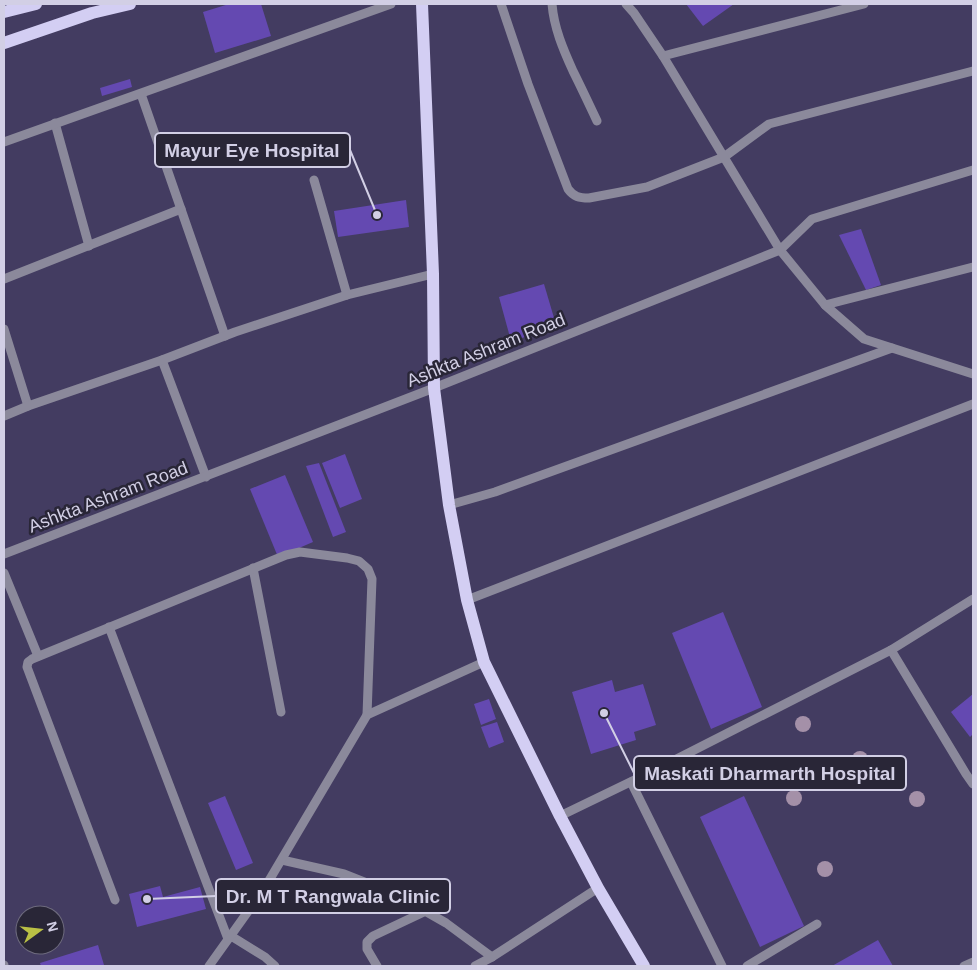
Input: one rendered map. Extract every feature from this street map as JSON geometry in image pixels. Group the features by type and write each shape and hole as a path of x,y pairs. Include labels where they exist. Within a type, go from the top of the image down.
{"main road":[{"path":"4,12 36,4"},
{"path":"4,43 92,13 130,4"},
{"path":"422,4 432,274 434,388 449,505 467,600 484,662 560,816 598,888 644,966"}],"street":[{"path":"4,142 392,4"},
{"path":"501,4 528,84 568,189 572,195 581,198 647,187 724,157 769,124 973,71"},
{"path":"552,4 553,17 560,40 597,121"},
{"path":"626,4 662,56 780,250 825,305 864,339 973,374"},
{"path":"662,56 864,4"},
{"path":"141,94 225,336"},
{"path":"55,123 88,246"},
{"name":"Ashkta Ashram Road","path":"4,554 434,388 780,250 812,219 973,170"},
{"path":"314,180 347,294"},
{"path":"4,279 181,209"},
{"path":"825,305 973,267"},
{"path":"4,416 347,294 432,274"},
{"path":"4,329 28,406"},
{"path":"449,505 495,492 892,348"},
{"path":"162,360 206,477"},
{"path":"467,600 973,404"},
{"path":"115,900 27,666 28,662 38,656 286,554 300,552 359,561 368,568 372,578 367,715 264,889 209,966"},
{"path":"253,568 281,712"},
{"path":"4,573 38,656"},
{"path":"560,816 891,650 973,599"},
{"path":"109,627 230,938 265,957 276,966"},
{"path":"891,650 973,784"},
{"path":"367,715 484,662"},
{"path":"631,782 722,966"},
{"path":"282,860 344,874 397,895 446,923 492,957"},
{"path":"476,966 598,888"},
{"path":"377,966 367,949 367,942 373,936 426,911"},
{"path":"747,966 817,924"},
{"path":"964,966 973,962"}],"building":[{"path":"229,4 261,4 271,36 215,53 203,12"},
{"path":"686,4 734,4 703,26"},
{"path":"130,79 132,87 102,96 100,88"},
{"path":"406,200 409,227 338,237 334,211"},
{"path":"861,229 881,285 866,290 839,235"},
{"path":"544,284 557,328 511,341 499,297"},
{"path":"345,454 362,499 340,508 322,463"},
{"path":"319,463 346,532 333,537 306,466"},
{"path":"285,475 313,542 278,557 250,489"},
{"path":"723,612 762,707 711,729 672,633"},
{"path":"612,680 615,692 643,684 656,725 634,732 636,740 591,754 572,692"},
{"path":"973,694 973,734 970,737 951,712"},
{"path":"489,699 496,719 481,725 474,704"},
{"path":"497,722 504,742 489,748 481,727"},
{"path":"225,796 253,863 236,870 208,803"},
{"path":"744,796 804,926 760,947 700,817"},
{"path":"160,886 163,897 200,887 206,909 137,927 129,894"},
{"path":"878,940 893,966 832,966"},
{"path":"98,945 104,965 41,966 40,963"}],"place":[{"name":"Mayur Eye Hospital","path":"377,215"},
{"name":"Maskati Dharmarth Hospital","path":"604,713"},
{"name":"Dr. M T Rangwala Clinic","path":"147,899"}]}
